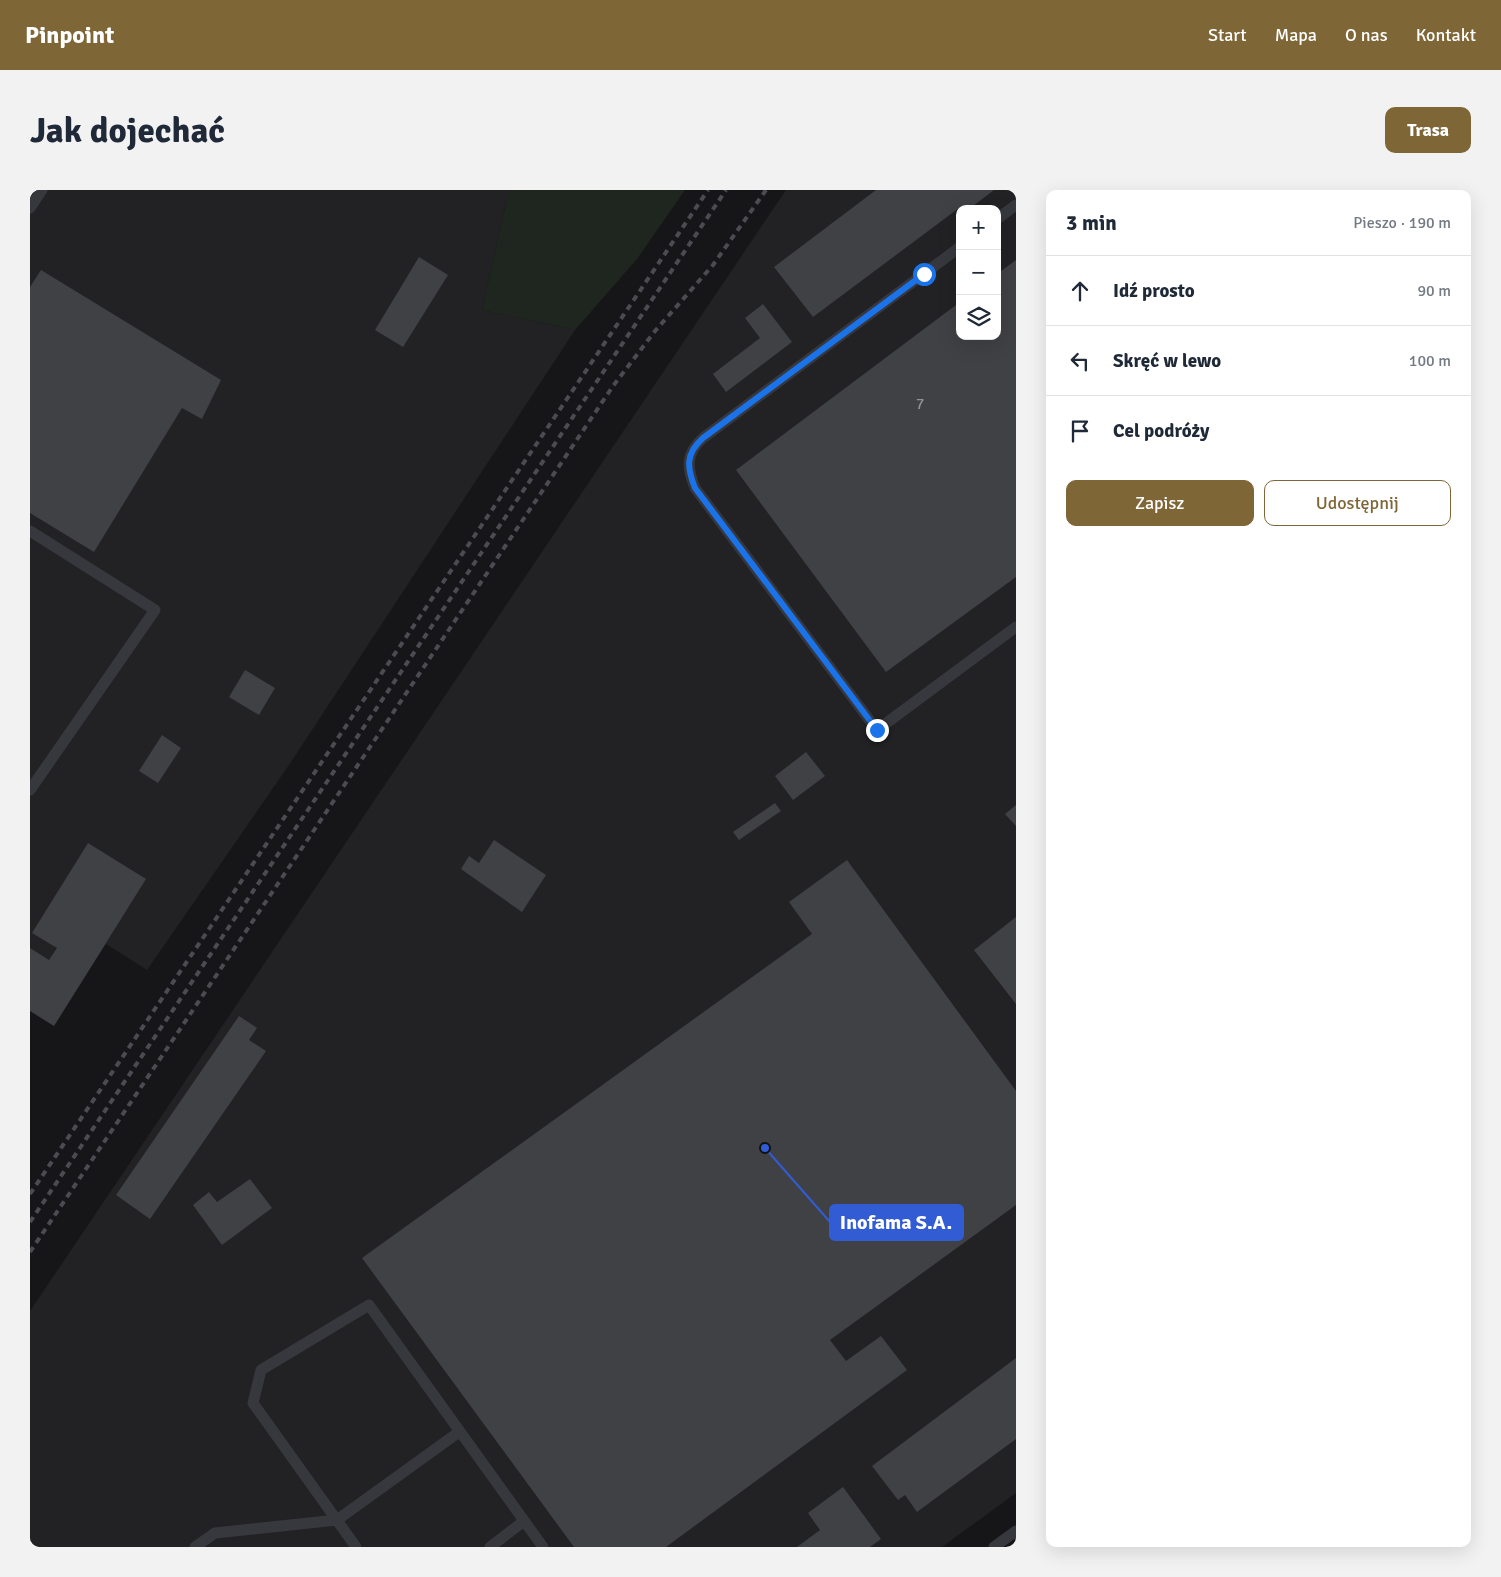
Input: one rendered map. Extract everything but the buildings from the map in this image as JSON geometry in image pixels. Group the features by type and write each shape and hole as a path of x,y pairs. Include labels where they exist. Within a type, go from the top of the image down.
{"lane":[{"path":"30,208 42,190"},
{"path":"1001,216 1016,204"},
{"path":"956,250 703,438 695,445 688,461 690,475 695,488 877,730 1016,627"},
{"path":"30,531 155,610 30,790"},
{"path":"356,1547 253,1403 261,1370 368,1305 543,1547"},
{"path":"195,1547 215,1533 337,1520 460,1432"},
{"path":"490,1547 524,1521"},
{"path":"994,1547 1016,1531"}],"shaded area":[{"path":"30,190 509,190 482,310 575,330 289,765 147,970 106,944 54,1026 30,1011"},
{"path":"509,190 685,190 637,259 575,330 482,310"},
{"path":"786,190 1016,190 1016,1493 942,1547 30,1547 30,1311"}],"railway":[{"path":"30,1194 708,190"},
{"path":"30,1222 726,190"},
{"path":"30,1252 613,386 655,331 713,265 766,190"}],"place":[{"name":"Inofama S.A.","path":"765,1148"}],"route":[{"path":"877,730 695,488 690,475 688,461 695,445 703,438 924,274"}]}
